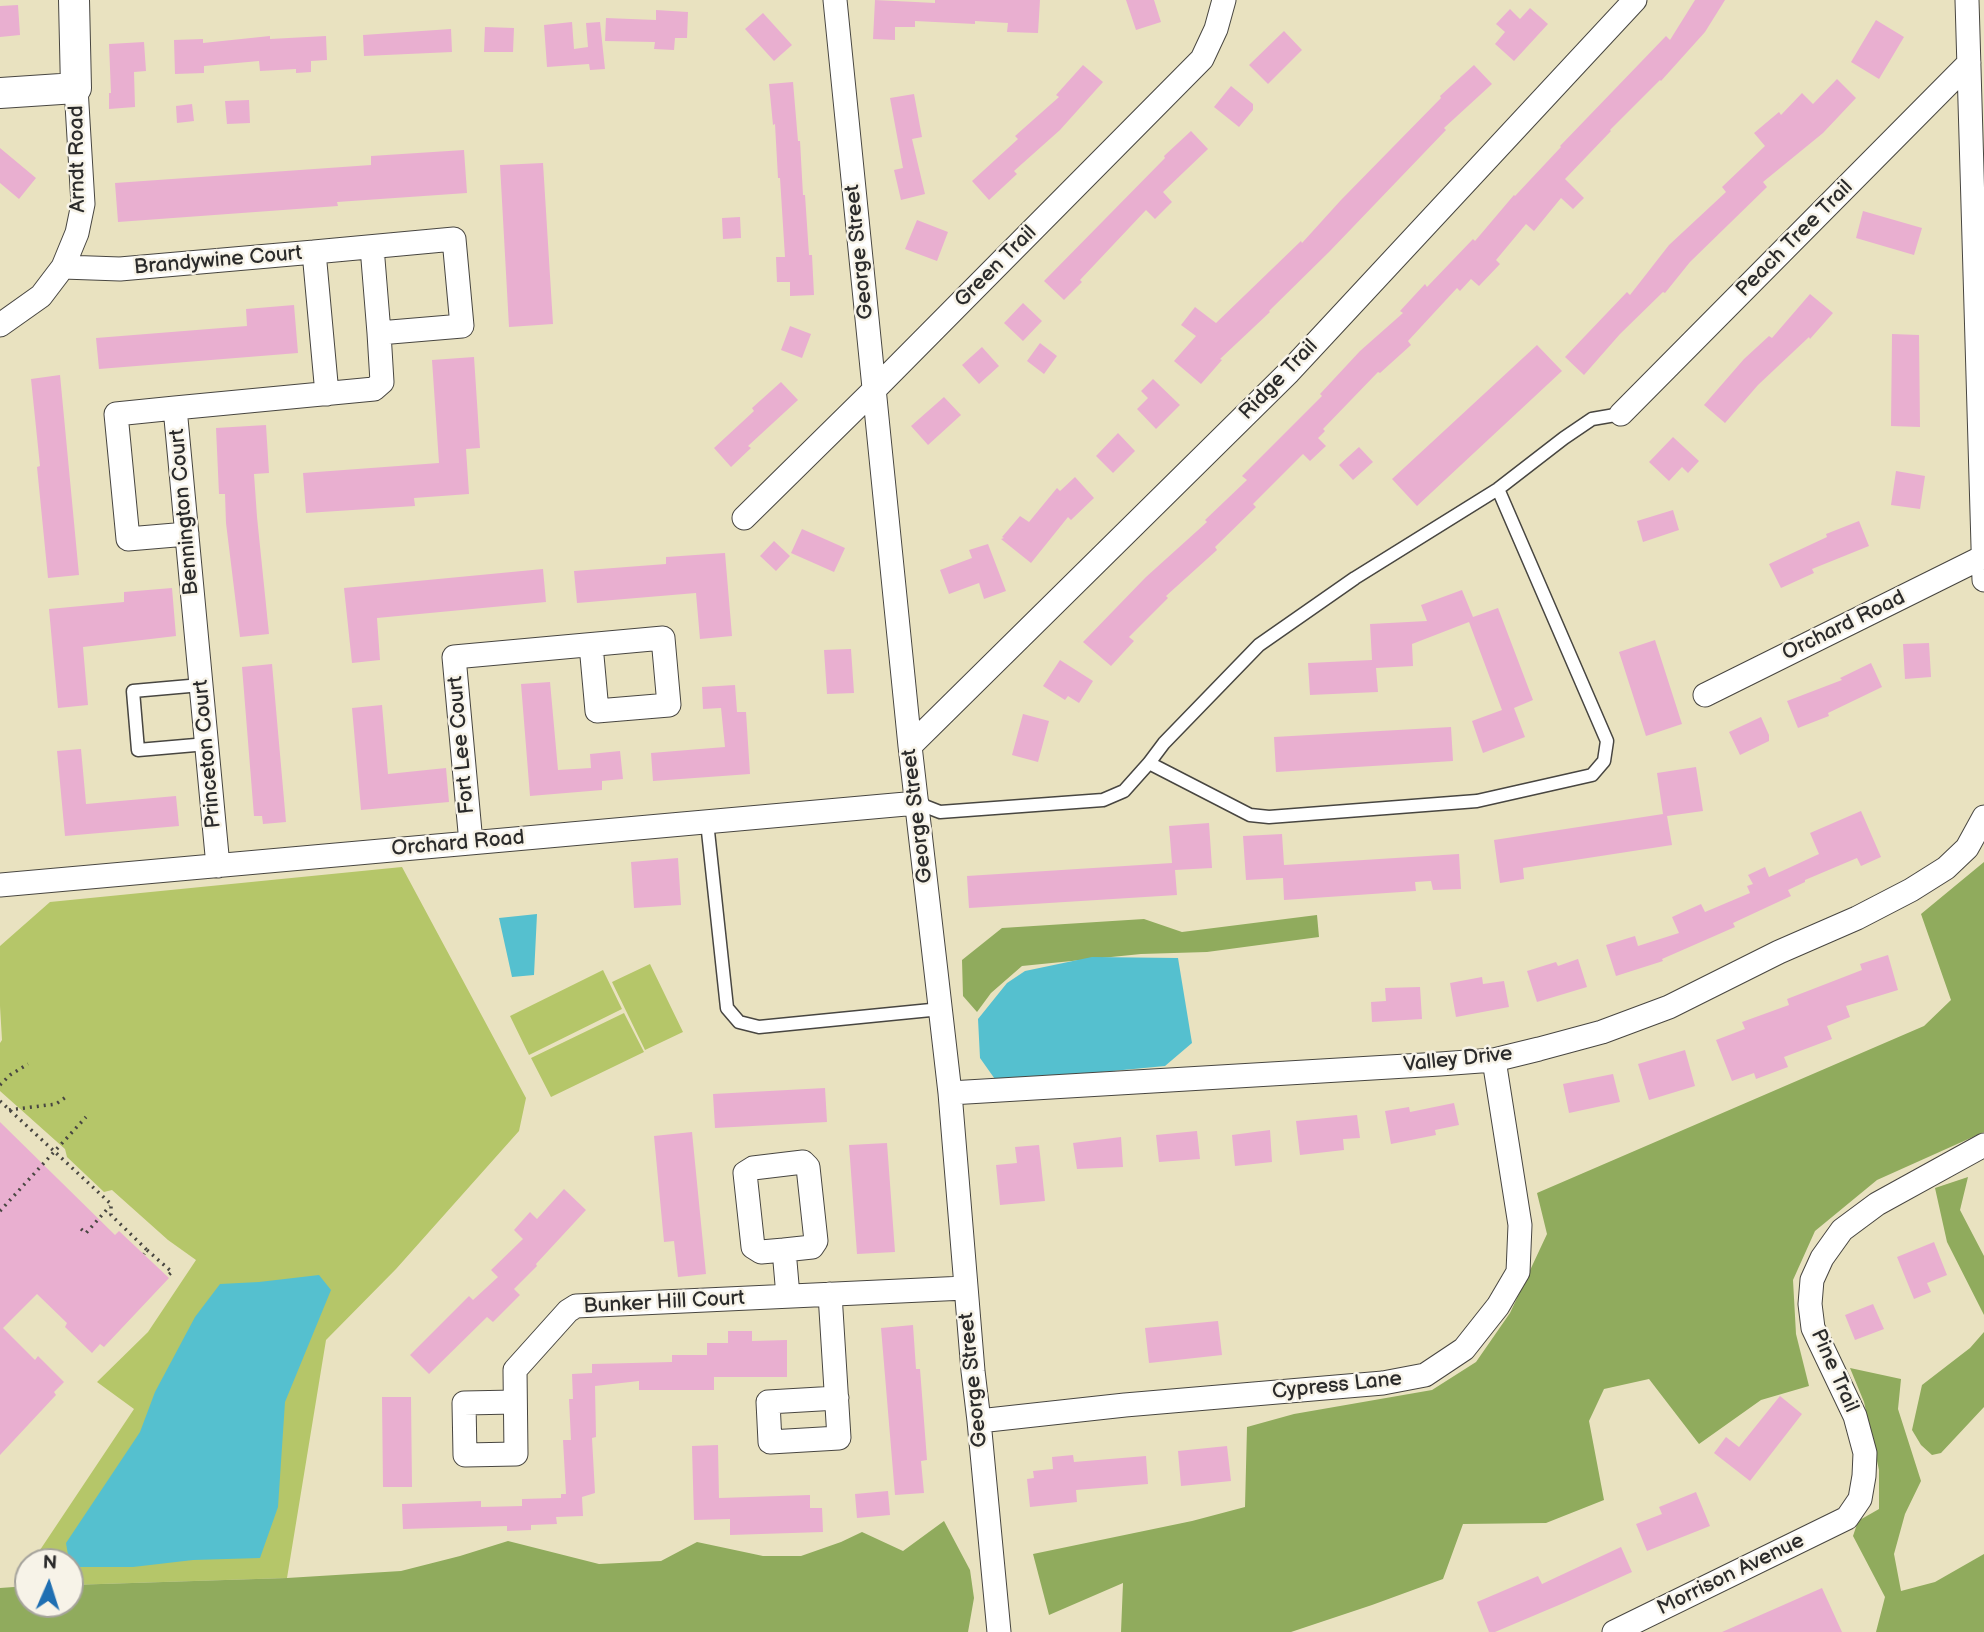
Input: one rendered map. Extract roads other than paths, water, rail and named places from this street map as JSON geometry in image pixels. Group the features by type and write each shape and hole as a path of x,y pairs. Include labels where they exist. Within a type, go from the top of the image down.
{"street":[{"path":"0,93 76,88 74,0"},
{"name":"George Street","path":"835,0 910,746 950,1093 965,1288 999,1632"},
{"name":"Green Trail","path":"744,518 1202,60 1216,29 1224,0"},
{"name":"Ridge Trail","path":"910,746 1289,372 1635,0"},
{"path":"1967,0 1984,568"},
{"name":"Peach Tree Trail","path":"1621,414 1969,63"},
{"name":"Arndt Road","path":"0,325 41,296 63,267 77,233 83,204 76,88"},
{"path":"314,252 454,239 462,326 379,333 372,247"},
{"name":"Brandywine Court","path":"63,267 120,269 314,252 327,394"},
{"name":"Bennington Court","path":"197,642 175,408 374,389 382,382 379,333"},
{"path":"175,408 116,414 128,539 187,534"},
{"name":"Orchard Road","path":"1705,695 1984,568"},
{"name":"Princeton Court","path":"197,642 218,866"},
{"name":"Fort Lee Court","path":"471,843 454,657 591,645"},
{"name":"Orchard Road","path":"0,885 917,803"},
{"name":"Valley Drive","path":"950,1093 1494,1060 1602,1032 1669,1007 1911,890 1946,868 1967,848 1984,817"},
{"name":"Cypress Lane","path":"979,1421 1125,1405 1383,1384 1425,1375 1464,1349 1498,1306 1518,1272 1520,1225 1494,1060"},
{"name":"Pine Trail","path":"1847,1518 1860,1499 1865,1453 1855,1416 1813,1328 1810,1304 1812,1280 1822,1258 1842,1230 1877,1204 1984,1145"},
{"path":"784,1250 788,1296"},
{"name":"Bunker Hill Court","path":"515,1402 515,1370 568,1311 576,1306 965,1288"},
{"path":"830,1294 837,1398"},
{"name":"Morrison Avenue","path":"1614,1632 1847,1518"}],"lane":[{"path":"917,803 940,812 1103,800 1124,792 1164,743 1259,645 1355,578 1498,489 1592,419 1621,414"},
{"path":"1149,763 1250,816 1269,817 1477,802 1592,775 1604,761 1607,741 1498,489"},
{"path":"201,685 133,691 138,750 207,744"},
{"path":"707,822 727,1008 739,1022 759,1027 941,1009"}],"water":[{"path":"537,914 534,975 512,977 499,918"},
{"path":"1092,957 1178,958 1192,1043 1165,1066 997,1082 980,1058 978,1019 1007,983 1025,971"},
{"path":"319,1275 331,1290 285,1402 278,1507 260,1558 193,1560 133,1567 84,1567 84,1548 67,1548 66,1543 140,1432 155,1392 195,1317 220,1284"}]}
